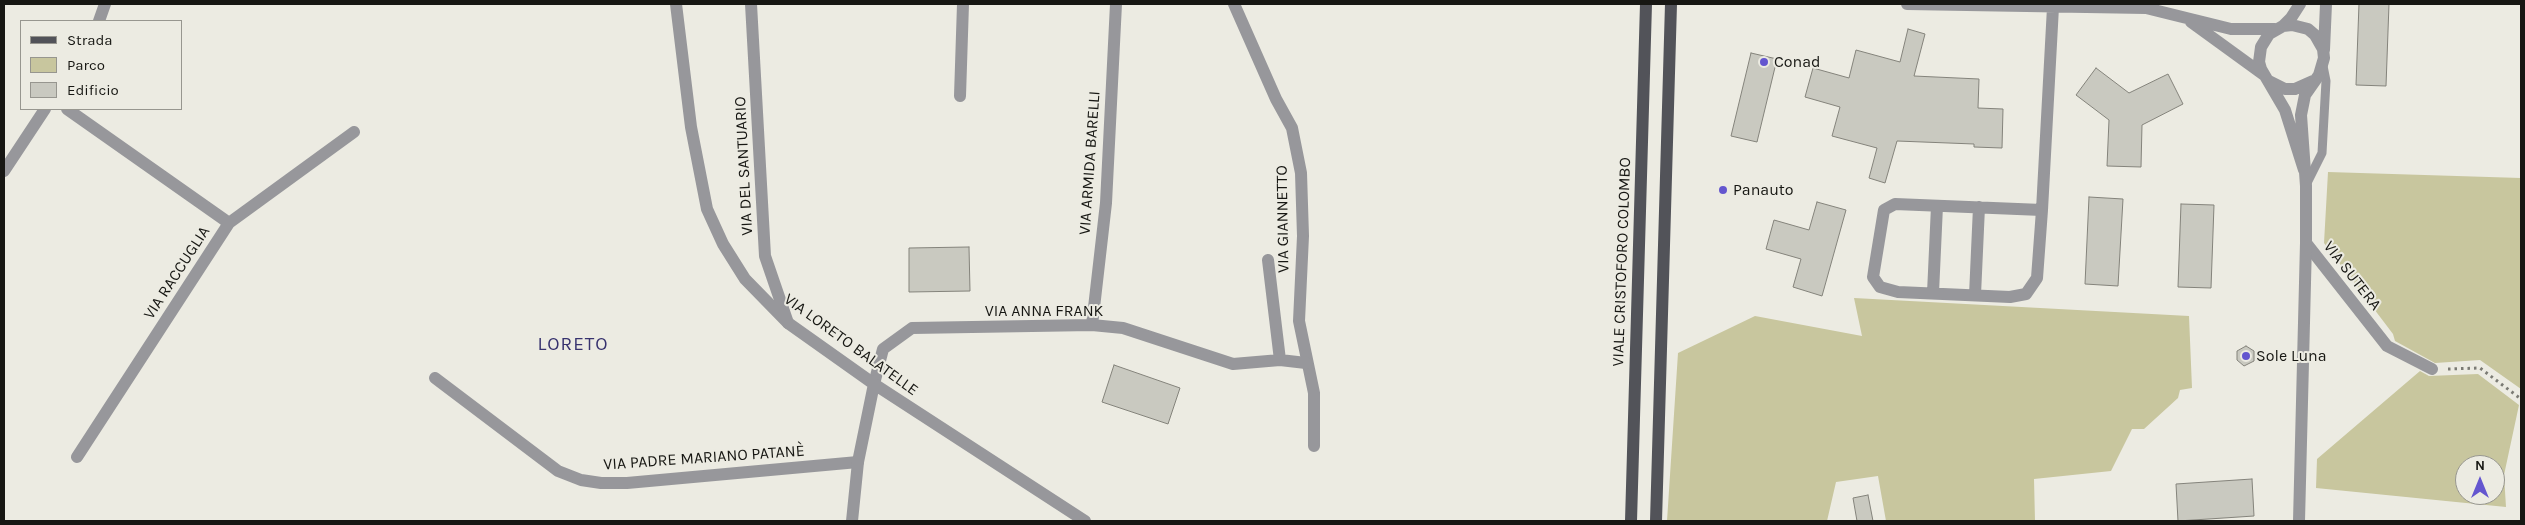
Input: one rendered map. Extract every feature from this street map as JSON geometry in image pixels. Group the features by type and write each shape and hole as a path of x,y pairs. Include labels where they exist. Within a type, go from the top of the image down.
{"main road":[{"name":"VIALE CRISTOFORO COLOMBO","path":"1631,521 1646,4"},
{"path":"1656,521 1671,4"}],"street":[{"path":"99,20 105,4"},
{"name":"VIA LORETO BALATELLE","path":"676,4 691,127 707,209 723,244 746,279 788,323 874,384 1086,521"},
{"name":"VIA DEL SANTUARIO","path":"751,4 765,256 788,323"},
{"path":"960,96 963,4"},
{"name":"VIA ARMIDA BARELLI","path":"1092,325 1106,203 1116,4"},
{"name":"VIA GIANNETTO","path":"1234,4 1276,99 1292,128 1302,173 1303,236 1299,321 1306,363 1314,393 1314,446"},
{"path":"1907,4 2069,5 2146,8 2231,29 2292,25 2308,29 2320,41 2323,62"},
{"path":"2300,4 2291,18 2269,34 2260,47 2259,62 2285,110 2304,170"},
{"path":"2304,170 2301,115 2305,95 2323,62 2326,4"},
{"path":"2042,210 1895,204 1884,210 1873,277 1880,287 1898,292 2010,297 2026,294 2037,278 2042,210 2053,6"},
{"path":"2185,18 2267,79 2284,89 2294,90 2313,82"},
{"path":"4,171 44,110"},
{"name":"VIA RACCUGLIA","path":"68,110 228,223 77,457"},
{"path":"228,223 354,132"},
{"name":"VIA SUTERA","path":"2304,170 2306,186 2306,243 2387,346 2432,369"},
{"path":"1933,293 1937,206"},
{"path":"1975,295 1979,207"},
{"path":"2299,521 2306,243"},
{"path":"1268,260 1280,360"},
{"name":"VIA ANNA FRANK","path":"852,521 858,462 883,350 912,328 1092,325 1123,328 1233,364 1280,360 1306,363"},
{"name":"VIA PADRE MARIANO PATANÈ","path":"435,378 558,471 581,480 601,483 627,483 858,462"}],"lane":[{"path":"2306,186 2322,153 2326,81 2323,62"}],"path":[{"path":"2432,369 2480,368 2521,399"}],"green space":[{"path":"2328,172 2521,178 2521,389 2480,360 2435,363 2395,341 2393,334 2324,243"},
{"path":"1854,298 2189,316 2192,388 2180,390 2178,398 2144,429 2132,429 2111,471 2034,479 2035,521 1886,521 1878,476 1836,482 1827,521 1667,521 1678,353 1755,316 1862,336"},
{"path":"2420,371 2429,376 2478,374 2519,405 2505,470 2505,455 2455,455 2455,502 2316,488 2317,459"},
{"path":"2505,491 2506,507 2486,505 2505,505"}],"building":[{"path":"2359,4 2389,4 2386,86 2356,85"},
{"path":"1908,29 1925,34 1914,76 1979,79 1978,108 2003,109 2002,148 1974,147 1974,144 1897,141 1885,183 1869,178 1877,148 1832,136 1840,107 1805,97 1813,68 1849,78 1856,50 1900,62"},
{"path":"1751,53 1777,59 1757,142 1731,136"},
{"path":"2096,68 2129,93 2168,74 2183,104 2142,125 2141,167 2107,166 2109,120 2076,95"},
{"path":"2089,197 2123,199 2118,286 2085,284"},
{"path":"1817,202 1846,210 1822,296 1793,287 1801,259 1766,249 1774,220 1809,230"},
{"path":"2181,204 2214,205 2211,288 2178,287"},
{"path":"969,247 970,291 909,292 909,248"},
{"name":"Sole Luna","path":"2246,346 2254,351 2254,361 2244,366 2237,360 2237,351"},
{"path":"1114,365 1180,388 1168,424 1102,402"},
{"path":"2252,479 2254,516 2178,521 2176,484"},
{"path":"1868,495 1873,521 1857,521 1853,498"}],"place":[{"name":"Conad","path":"1764,62"},
{"name":"Panauto","path":"1723,190"},
{"name":"Sole Luna","path":"2246,356"}],"district":[{"name":"LORETO","path":"573,345"}]}
